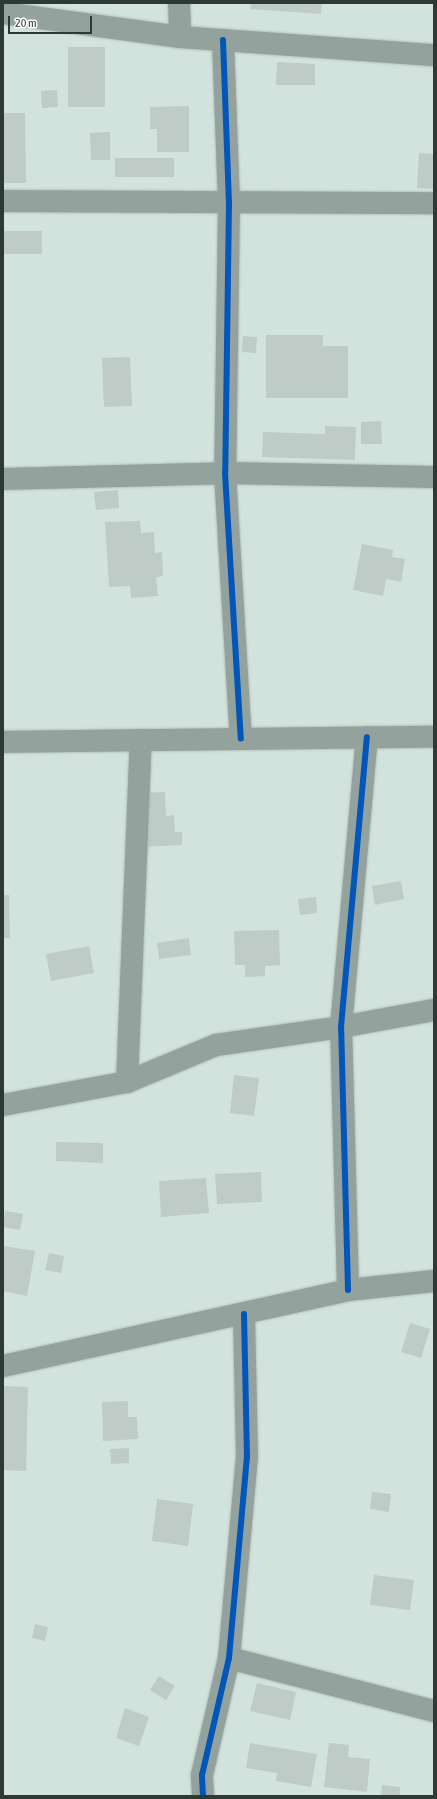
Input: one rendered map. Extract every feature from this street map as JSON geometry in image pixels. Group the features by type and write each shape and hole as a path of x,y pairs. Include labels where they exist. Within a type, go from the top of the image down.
{"street":[{"path":"178,3 180,37"},
{"path":"3,13 180,37 434,55"},
{"path":"223,40 229,202 225,473 241,739"},
{"path":"3,201 434,203"},
{"path":"3,479 225,473 434,477"},
{"path":"348,1290 341,1027 367,736"},
{"path":"3,742 367,736 434,737"},
{"path":"126,1082 142,740"},
{"path":"3,1105 126,1082 216,1045 341,1027 434,1010"},
{"path":"3,1366 348,1290 434,1281"},
{"path":"203,1796 202,1775 229,1658 247,1457 244,1314"},
{"path":"229,1658 434,1710"}],"building":[{"path":"251,3 322,3 321,14 250,9"},
{"path":"68,47 105,47 105,107 68,107"},
{"path":"277,62 315,64 315,85 276,85"},
{"path":"57,90 58,107 42,108 41,91"},
{"path":"189,106 189,152 157,152 157,129 150,129 150,107"},
{"path":"3,113 25,113 26,183 3,183"},
{"path":"110,132 110,160 91,160 90,133"},
{"path":"419,153 434,154 434,189 417,188"},
{"path":"115,158 174,158 174,177 115,177"},
{"path":"3,231 42,231 42,254 3,254"},
{"path":"266,335 323,335 323,346 348,346 348,398 266,398"},
{"path":"243,336 257,337 256,353 242,352"},
{"path":"130,357 132,406 104,407 102,358"},
{"path":"381,421 382,444 361,444 361,422"},
{"path":"325,426 356,427 355,460 262,457 263,432 325,434"},
{"path":"118,490 119,508 96,510 94,492"},
{"path":"140,521 141,533 154,532 155,553 162,552 163,576 156,577 158,596 131,598 130,586 109,587 105,522"},
{"path":"362,544 393,550 392,557 405,559 401,582 386,579 383,596 353,590"},
{"path":"165,792 166,816 174,815 175,832 182,832 182,845 142,847 139,793"},
{"path":"401,881 404,899 375,905 372,886"},
{"path":"3,895 9,895 10,938 3,938"},
{"path":"316,897 317,913 300,915 298,899"},
{"path":"279,930 280,965 265,966 265,976 245,977 245,965 235,965 234,931"},
{"path":"189,938 191,955 159,959 157,943"},
{"path":"89,946 94,973 51,981 46,954"},
{"path":"234,1075 259,1078 254,1116 230,1113"},
{"path":"56,1142 103,1143 103,1163 56,1161"},
{"path":"261,1172 262,1202 217,1204 215,1174"},
{"path":"206,1178 209,1213 161,1217 159,1181"},
{"path":"5,1211 23,1214 20,1230 3,1227"},
{"path":"3,1246 35,1251 27,1296 3,1291"},
{"path":"49,1253 64,1256 61,1273 45,1270"},
{"path":"410,1323 430,1329 421,1358 401,1352"},
{"path":"3,1386 28,1387 26,1471 3,1470"},
{"path":"128,1401 128,1417 137,1417 138,1439 103,1441 102,1402"},
{"path":"129,1448 129,1463 111,1464 110,1449"},
{"path":"372,1492 391,1494 389,1512 370,1509"},
{"path":"157,1499 193,1504 188,1546 152,1541"},
{"path":"374,1575 414,1580 410,1610 370,1605"},
{"path":"35,1624 48,1627 45,1641 32,1638"},
{"path":"159,1676 175,1686 166,1700 150,1690"},
{"path":"257,1683 296,1692 290,1720 250,1711"},
{"path":"125,1708 149,1717 139,1746 116,1738"},
{"path":"250,1743 317,1754 311,1787 276,1781 277,1773 246,1768"},
{"path":"329,1743 349,1745 348,1757 370,1759 367,1792 324,1787"},
{"path":"382,1785 400,1787 400,1796 381,1796"}],"cycle path":[{"path":"223,40 229,202 225,473 241,739"},
{"path":"348,1290 341,1027 367,737"},
{"path":"203,1796 202,1775 229,1658 247,1457 244,1314"}]}
